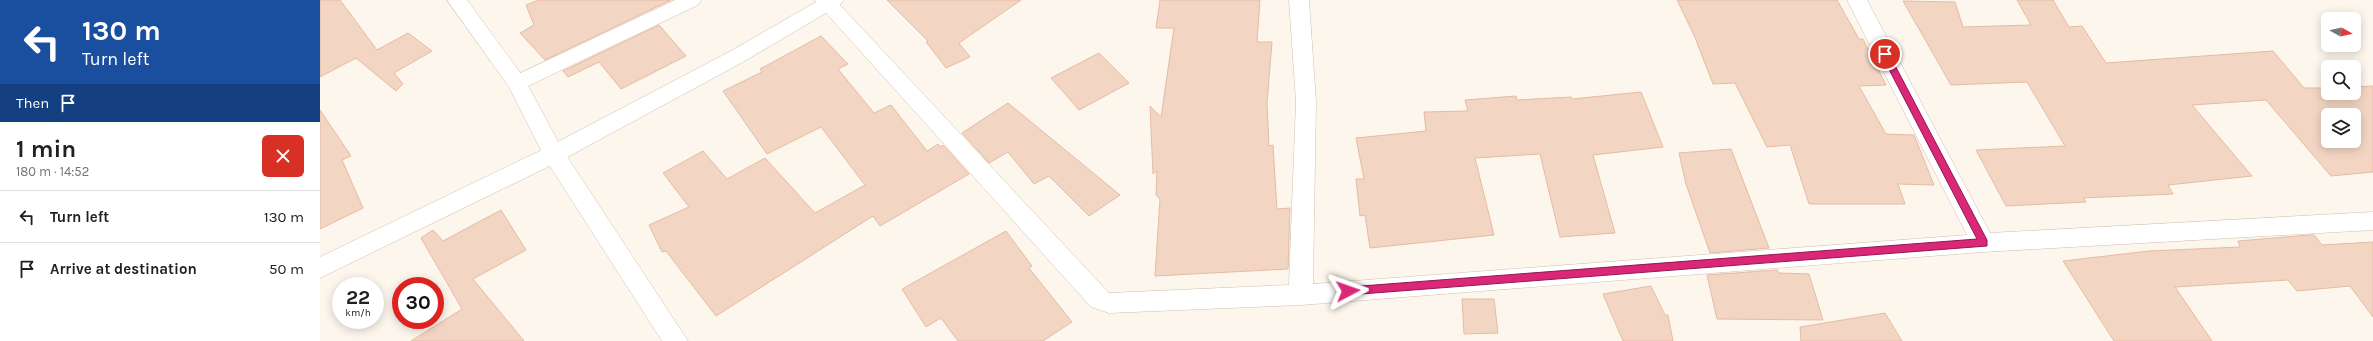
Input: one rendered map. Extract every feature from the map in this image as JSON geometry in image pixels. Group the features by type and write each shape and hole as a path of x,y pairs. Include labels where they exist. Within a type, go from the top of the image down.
{"street":[{"path":"458,0 517,83 554,154 676,341"},
{"path":"517,83 691,0"},
{"path":"1299,0 1306,102 1301,295"},
{"path":"1857,0 1983,243"},
{"path":"320,268 554,154 736,58 829,1 1100,300 1109,303 1301,295 1983,243 2373,220"}],"building":[{"path":"320,0 340,0 377,50 408,33 432,51 394,73 403,84 396,91 356,58 320,77"},
{"path":"539,0 671,0 545,60 520,33 534,25 526,5"},
{"path":"887,0 1021,0 959,43 970,57 946,68 926,42 928,41"},
{"path":"1160,0 1260,0 1257,42 1272,42 1267,103 1269,146 1273,145 1277,209 1290,208 1288,269 1155,276 1160,199 1156,195 1157,171 1153,174 1150,106 1161,117 1174,28 1156,28"},
{"path":"1677,0 1837,0 1859,39 1863,39 1886,85 1859,86 1886,134 1914,135 1934,185 1898,184 1905,204 1809,204 1790,145 1767,147 1735,83 1713,84 1694,35"},
{"path":"2017,0 2053,0 2069,27 2082,26 2106,63 2273,51 2304,88 2321,88 2321,100 2361,100 2361,87 2373,86 2373,172 2331,176 2266,100 2192,105 2252,176 2168,185 2173,194 2083,198 2086,202 2006,206 1976,150 2065,146 2027,82 1951,85 1903,1 1955,2 1963,27 2031,25"},
{"path":"659,25 686,56 621,89 599,62 568,77 563,71"},
{"path":"821,36 848,64 838,69 874,113 891,105 927,151 938,144 940,147 943,145 969,174 880,226 873,216 716,316 666,251 662,252 649,225 689,207 663,173 703,151 727,179 765,158 815,213 865,185 821,127 767,154 723,91 762,72 760,69"},
{"path":"1099,53 1129,83 1079,110 1051,78"},
{"path":"1641,92 1663,147 1593,155 1615,233 1560,237 1540,154 1475,158 1494,235 1370,248 1365,215 1360,216 1356,179 1364,179 1356,138 1426,131 1424,112 1468,111 1465,100 1516,96 1517,100 1571,97 1572,99"},
{"path":"1008,103 1120,195 1089,216 1049,176 1034,184 1008,152 989,163 962,133"},
{"path":"320,110 351,156 342,160 363,208 320,229"},
{"path":"1731,149 1769,248 1710,253 1686,184 1679,153"},
{"path":"501,210 526,250 473,279 524,341 411,341 430,329 444,329 444,320 462,309 421,238 433,230 443,241"},
{"path":"1006,231 1032,266 1029,268 1072,322 1043,341 958,341 941,318 926,327 902,289"},
{"path":"2314,235 2322,245 2373,242 2373,317 2350,286 2297,291 2288,280 2175,287 2212,341 2114,341 2063,261 2149,251 2240,247 2238,241"},
{"path":"1777,270 1779,273 1809,274 1823,320 1717,319 1707,275"},
{"path":"1651,286 1665,315 1668,315 1673,341 1623,341 1603,294"},
{"path":"1462,299 1494,299 1498,333 1464,334"},
{"path":"1885,313 1902,341 1801,341 1800,327"}],"route":[{"path":"1348,291 1646,267 1983,243 1885,54"}]}
